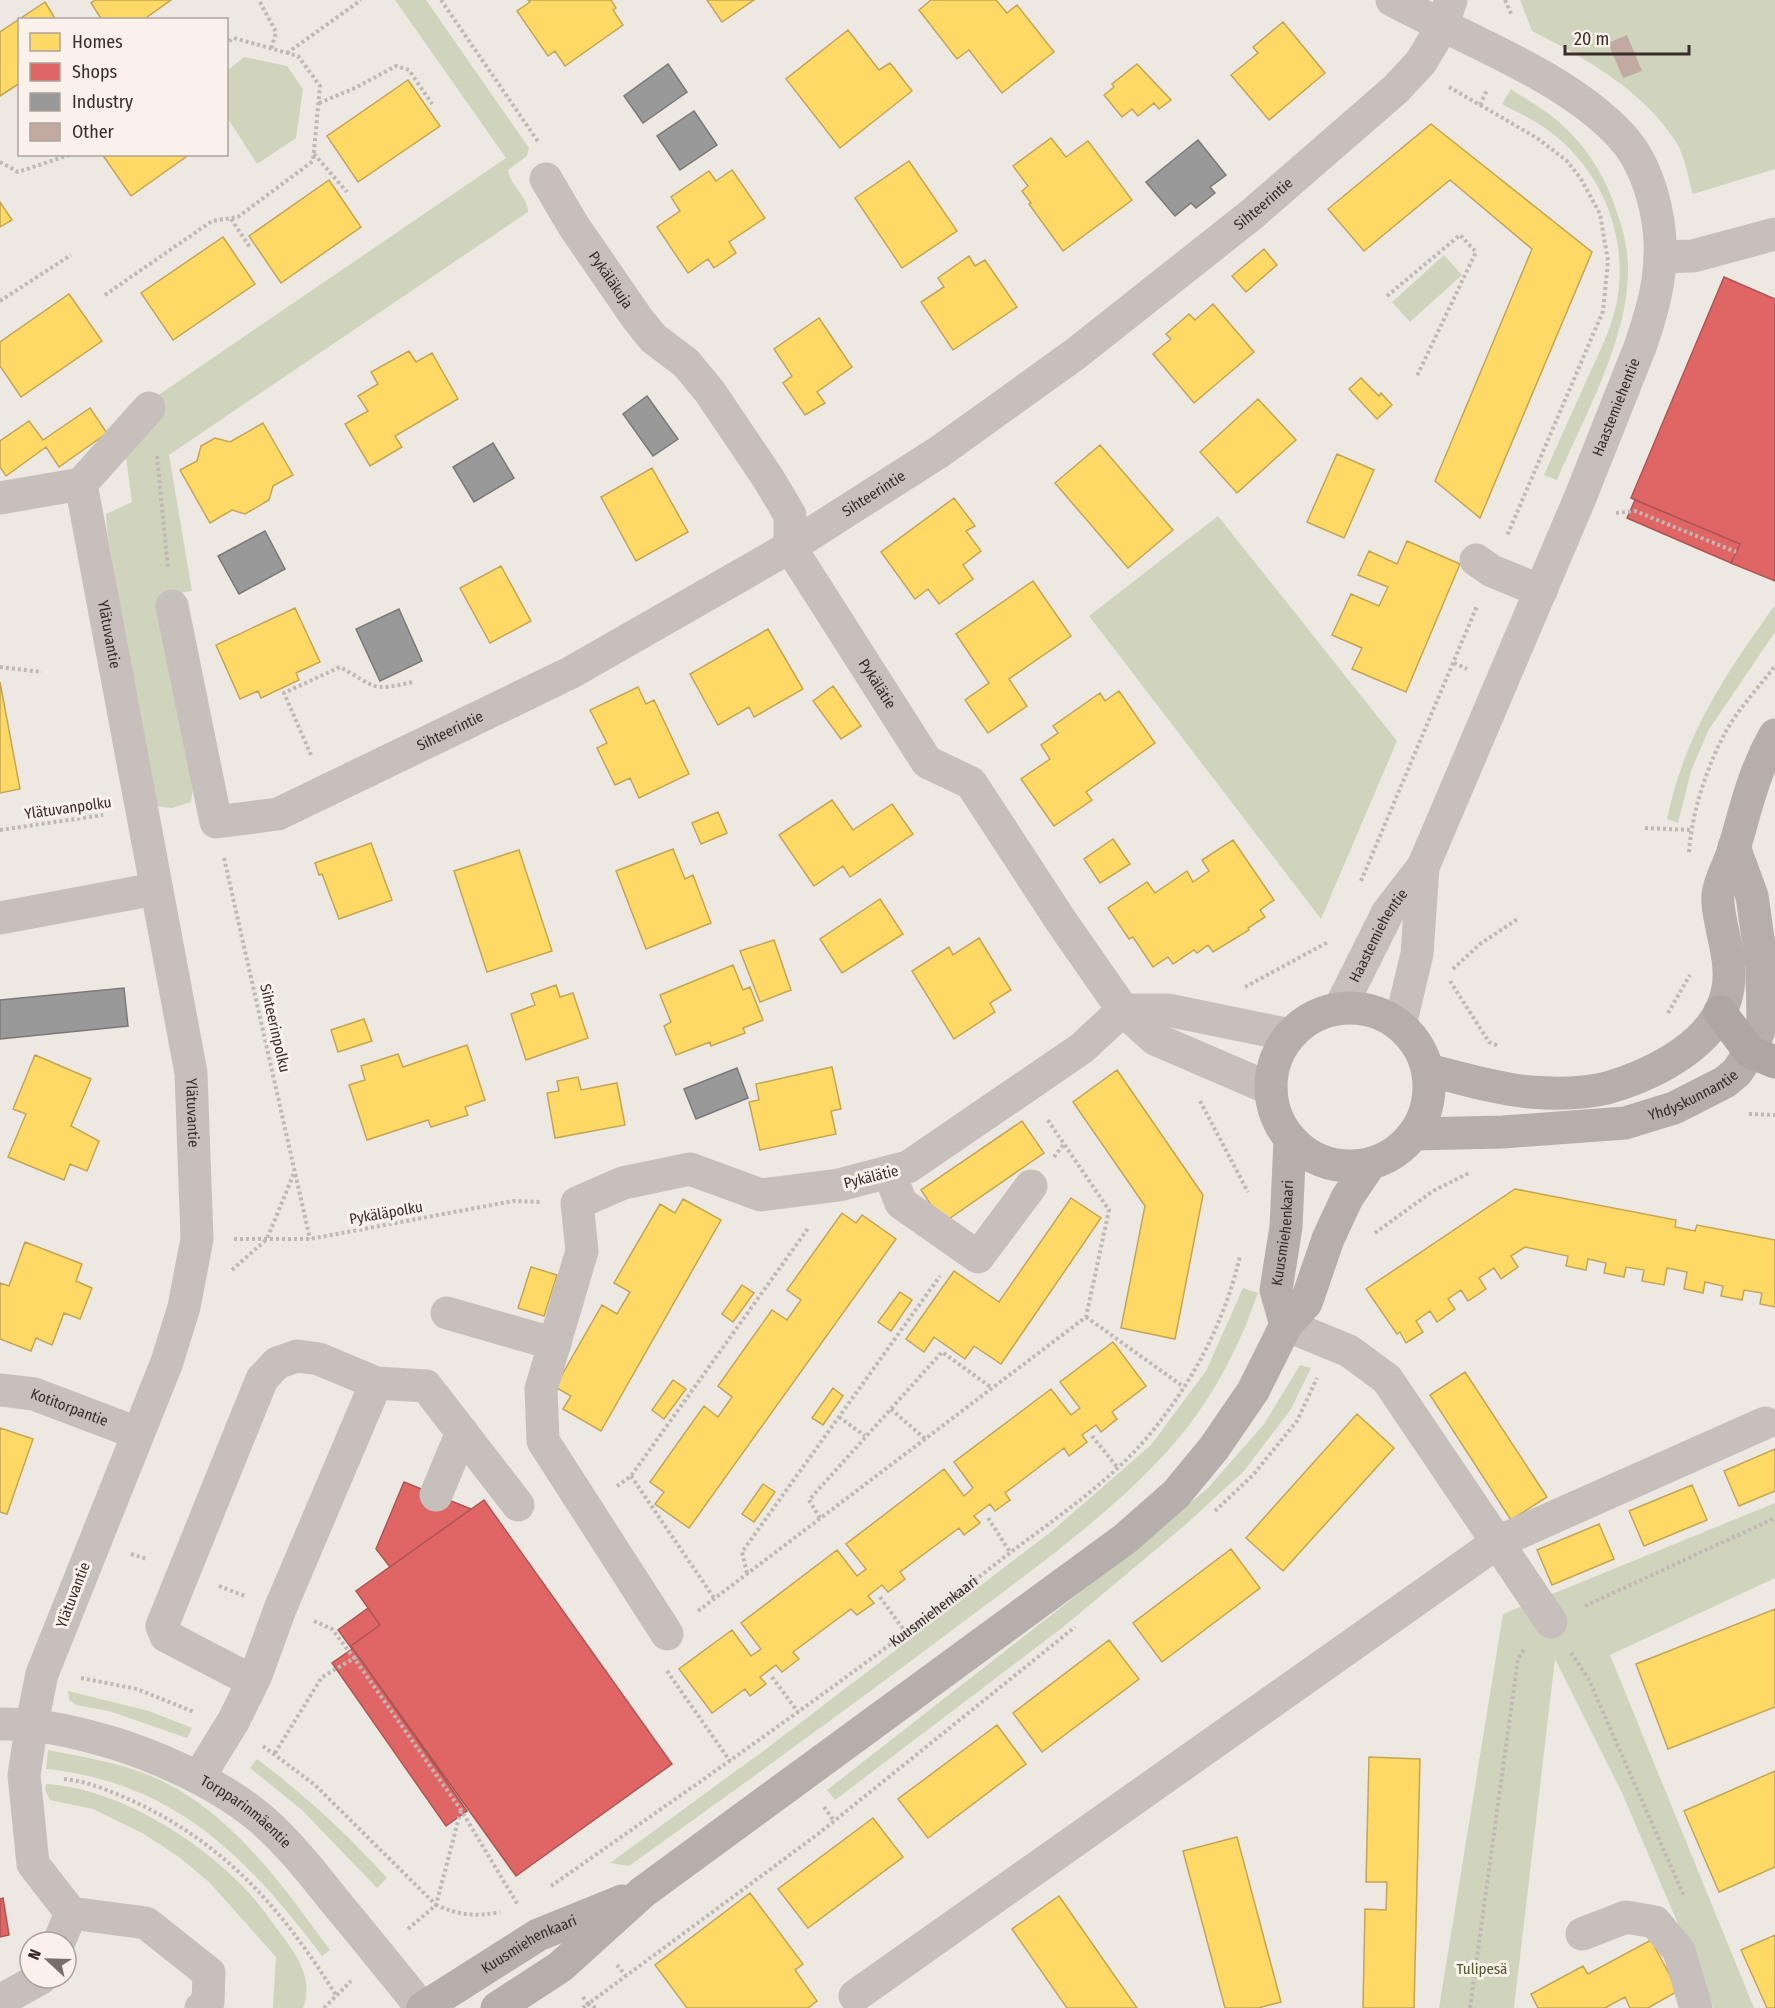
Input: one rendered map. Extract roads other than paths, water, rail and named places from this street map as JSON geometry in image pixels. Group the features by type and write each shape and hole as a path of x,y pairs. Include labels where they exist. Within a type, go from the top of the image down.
{"highway":[{"path":"1720,1012 1763,1057"}],"main road":[{"path":"1428,1070 1529,1092 1572,1093 1607,1088 1680,1056 1701,1038 1720,1012 1728,988 1728,969 1717,900 1753,777 1775,735"},
{"name":"Yhdyskunnantie","path":"1414,1134 1503,1132 1625,1123 1674,1107 1725,1082 1763,1057 1769,1024 1762,967 1752,896 1734,847"},
{"path":"1340,1008 1373,1011 1400,1025 1415,1041 1428,1070 1429,1099 1424,1118 1414,1134 1395,1153 1370,1164 1355,1167 1325,1162 1306,1153 1290,1140 1278,1120 1271,1089 1274,1064 1290,1035 1309,1020 1340,1008"},
{"name":"Kuusmiehenkaari","path":"1286,1325 1276,1290 1286,1227 1290,1140"},
{"name":"Kuusmiehenkaari","path":"497,2008 561,1967 643,1892 1126,1538 1176,1494 1214,1448 1253,1391 1286,1325 1306,1303 1328,1239 1347,1198 1370,1164"},
{"name":"Kuusmiehenkaari","path":"423,2008 538,1935 643,1892"}],"street":[{"name":"Haastemiehentie","path":"1340,1008 1388,912 1423,867 1541,591 1640,347 1654,305 1660,257 1657,220 1647,178 1624,139 1593,110 1446,14 1392,0"},
{"name":"Sihteerintie","path":"172,606 216,822 278,814 570,673 790,547 946,447 1074,355 1160,287 1251,214 1396,89 1421,62 1446,14"},
{"name":"Pykäläkuja","path":"546,179 573,225 637,318 653,338 686,363 710,392 768,478 790,515 790,547"},
{"path":"1660,257 1693,256 1775,234"},
{"path":"0,498 81,483 149,408"},
{"name":"Ylätuvantie","path":"65,1928 33,1864 24,1775 32,1723 42,1674 167,1362 184,1307 197,1239 191,1073 140,810 81,483"},
{"name":"Pykälätie","path":"790,547 927,762 971,783 1061,921 1123,1010 1155,1039 1271,1089"},
{"path":"1476,560 1492,571 1541,591"},
{"name":"Haastemiehentie","path":"1400,1025 1417,954 1423,867"},
{"path":"0,918 155,889"},
{"path":"1123,1010 1168,1010 1290,1035"},
{"name":"Pykälätie","path":"555,1344 582,1251 577,1203 622,1183 690,1169 761,1195 839,1185 908,1167 1082,1048 1123,1010"},
{"path":"1720,1012 1769,1024"},
{"path":"889,1172 901,1203 978,1257 1031,1186"},
{"path":"447,1313 555,1344 541,1389 543,1441 667,1634"},
{"path":"1286,1325 1349,1351 1387,1379 1551,1622"},
{"path":"252,1681 166,1636 162,1626 262,1378 277,1363 297,1356 319,1359 376,1383 426,1386 518,1504"},
{"path":"199,1777 234,1720 252,1681 376,1383"},
{"name":"Kotitorpantie","path":"0,1390 34,1394 137,1433"},
{"path":"855,1996 1498,1542 1765,1423"},
{"path":"436,1495 462,1432"},
{"name":"Torpparinmäentie","path":"0,1724 32,1723 125,1747 199,1777 262,1820 309,1870 423,2008"},
{"path":"1582,1935 1626,1917 1655,1922 1679,1951 1696,2008"},
{"path":"65,1928 146,1923 209,1973 208,2002 201,2008"},
{"path":"0,2001 20,1990"}],"park label":[{"name":"Tulipesä","path":"1482,1969"}]}
